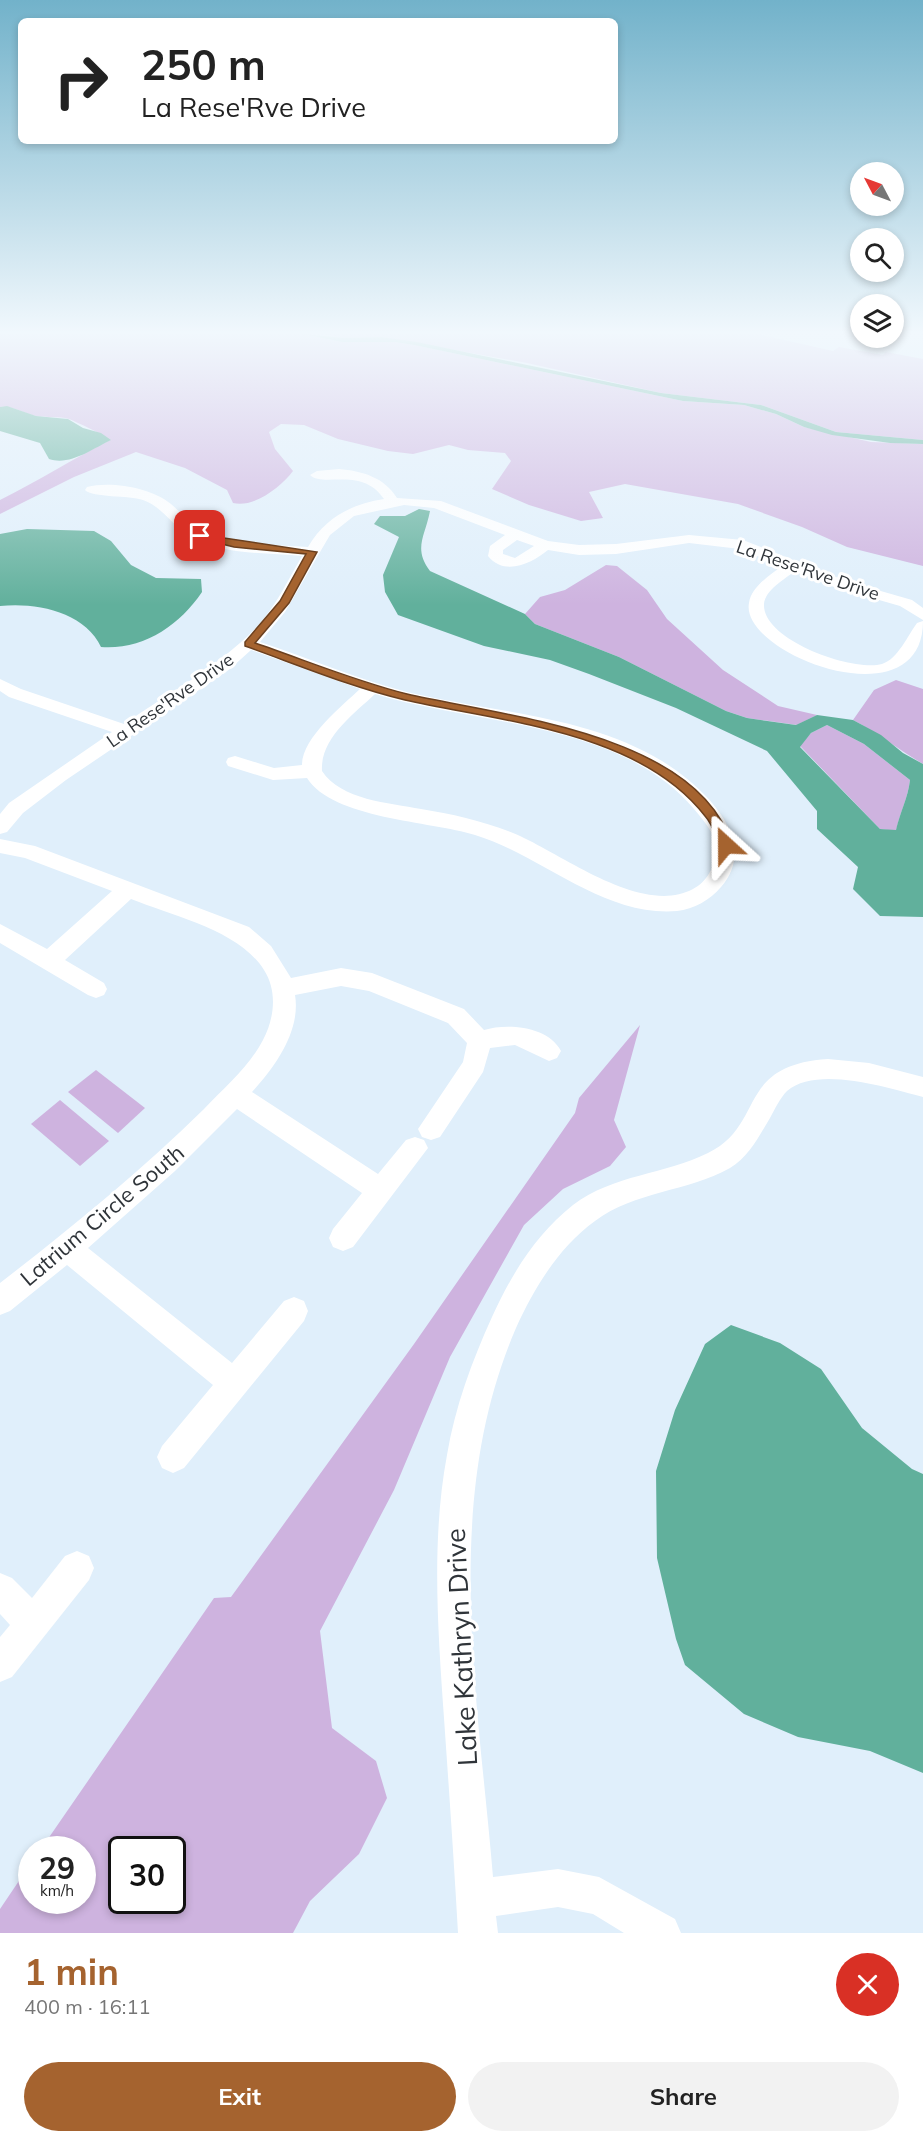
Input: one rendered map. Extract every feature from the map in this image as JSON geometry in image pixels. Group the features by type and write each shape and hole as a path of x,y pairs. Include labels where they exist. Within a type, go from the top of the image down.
{"street":[{"path":"317,475 338,473 375,482 389,493 393,502"},
{"path":"92,490 126,492 155,500 172,512 184,528 208,539 312,552"},
{"name":"La Rese'Rve Drive","path":"0,827 16,808 126,731 194,688 249,644 284,603 324,531 338,519 360,509 393,502 436,504 545,544 599,550 674,540 709,540 762,551 840,584 906,603 922,616"},
{"path":"517,533 495,549 496,556 505,561 518,562 530,558 545,544"},
{"path":"794,565 764,591 756,605 756,614 766,631 791,647 847,667 880,670 896,662 922,616"},
{"path":"249,644 372,687 564,730 607,744 643,761 676,781 710,813 726,845 723,870 716,882 704,892 685,900 667,903 627,897 572,875 495,834 463,824 344,798 328,790 312,771 311,759 315,748 372,687"},
{"path":"0,684 15,693 126,731"},
{"path":"235,762 273,774 312,771"},
{"name":"Latrium Circle South","path":"0,846 28,851 241,933 269,956 278,971 283,988 285,1009 281,1028 273,1045 263,1062 235,1094 148,1181 0,1301"},
{"path":"49,961 129,888"},
{"path":"0,932 96,989"},
{"path":"283,988 341,977 372,982 456,1016 479,1041"},
{"path":"479,1041 506,1033 532,1040 549,1051"},
{"path":"343,1238 423,1138 474,1065 479,1041"},
{"name":"Lake Kathryn Drive","path":"477,1916 453,1605 453,1533 460,1466 468,1425 498,1333 522,1286 555,1241 585,1212 611,1196 639,1184 704,1168 724,1158 740,1144 779,1083 792,1075 807,1071 846,1070 923,1087"},
{"path":"235,1094 381,1191"},
{"path":"67,1248 234,1383"},
{"path":"173,1457 294,1311"},
{"path":"0,1665 77,1568"},
{"path":"0,1590 33,1624"},
{"path":"477,1916 558,1888 599,1896 661,1933"}],"shaded area":[{"path":"0,424 77,424 101,433 111,440 89,452 57,461 49,459 40,443 0,431"},
{"path":"80,424 281,424 269,432 275,449 293,471 266,495 241,504 233,503 227,490 185,468 136,452 74,477 0,514 0,500 110,440"},
{"path":"286,424 798,424 871,442 923,444 923,566 847,547 802,527 738,504 625,484 589,492 603,518 581,521 529,505 492,489 511,461 505,453 468,450 449,445 413,454 388,451 338,439 304,425"},
{"path":"798,424 814,424 836,432 923,440 923,444 890,443 832,435"},
{"path":"814,424 923,424 923,440 836,432"},
{"path":"419,509 430,511 421,549 430,571 525,614 535,624 619,657 726,711 747,718 796,725 817,715 853,720 881,735 903,753 923,764 923,917 880,916 853,889 858,867 817,829 817,811 767,751 676,708 589,674 550,660 484,646 398,615 385,592 383,575 399,537 374,524 380,516 405,516","holes":["827,725 864,744 910,780 896,830 880,829 800,747 811,733"]},
{"path":"27,529 94,531 111,541 131,565 156,578 201,579 202,592 182,615 159,633 131,644 101,647 84,625 58,612 29,606 0,606 0,534"},
{"path":"606,565 617,566 647,590 667,619 723,670 778,706 817,715 797,725 747,718 726,711 619,657 535,624 525,614 540,597 565,590"},
{"path":"896,680 923,689 923,764 853,720 874,690"},
{"path":"827,725 864,744 910,780 896,831 880,829 800,746 811,733"},
{"path":"640,1025 614,1120 626,1147 610,1166 563,1189 524,1225 450,1357 394,1490 320,1631 332,1728 376,1761 387,1798 359,1854 310,1901 293,1933 0,1933 0,1909 18,1882 18,1914 96,1914 96,1836 50,1836 214,1598 231,1597 414,1344 575,1113 579,1098"},
{"path":"96,1070 145,1108 118,1133 68,1092"},
{"path":"60,1100 109,1141 80,1166 31,1124"},
{"path":"731,1325 780,1343 821,1369 862,1428 912,1469 923,1474 923,1773 870,1751 798,1737 744,1714 685,1665 676,1639 657,1558 656,1471 675,1410 705,1344"}],"route":[{"path":"200,536 216,542 312,552 284,603 249,644 406,697 518,718 564,730 626,752 652,765 693,795 710,813 726,845"}]}
